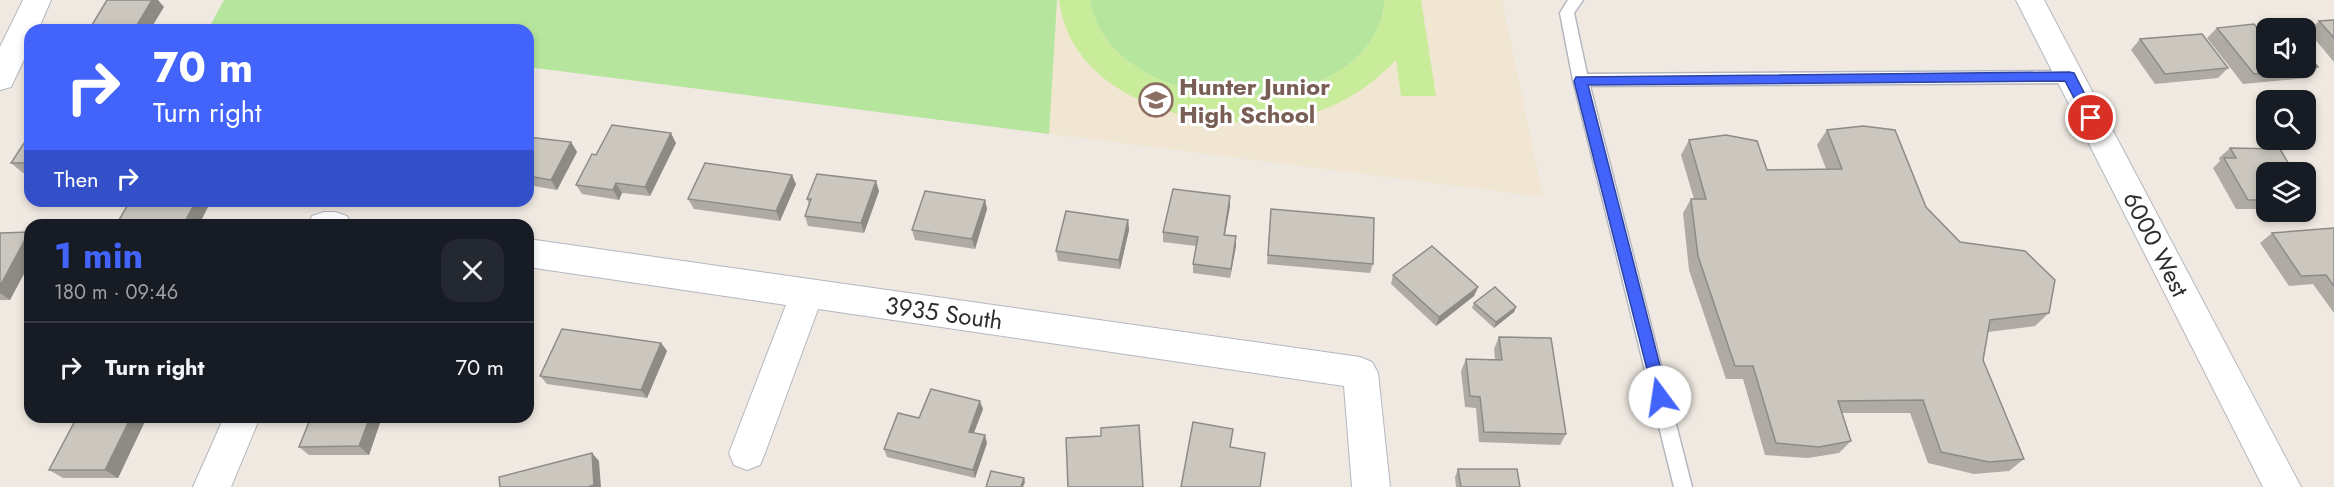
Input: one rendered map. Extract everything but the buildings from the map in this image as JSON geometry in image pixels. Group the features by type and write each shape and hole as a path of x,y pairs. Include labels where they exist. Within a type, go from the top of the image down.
{"street":[{"path":"0,79 9,36 37,0"},
{"name":"6000 West","path":"2030,0 2282,487"},
{"name":"3935 South","path":"534,254 1360,374 1371,487"},
{"path":"747,453 807,294"},
{"path":"212,487 239,423"}],"lane":[{"path":"1576,0 1567,13 1581,81 1683,487"},
{"path":"1581,81 2069,77"}],"shaded area":[{"name":"Hunter Junior High School","path":"224,0 1502,0 1543,197 534,68 534,24 211,24"}],"green space":[{"path":"224,0 1057,0 1049,134 534,68 534,24 211,24"},
{"path":"1059,0 1090,0 1108,41 1143,71 1189,89 1240,96 1292,90 1337,72 1370,42 1385,0 1421,0 1436,96 1401,96 1396,60 1376,79 1354,94 1330,107 1303,116 1268,122 1230,122 1191,117 1154,106 1119,89 1091,66 1070,36"},
{"path":"1090,0 1385,0 1370,42 1337,72 1292,90 1241,96 1189,89 1143,71 1108,41"}],"place":[{"name":"Hunter Junior High School","path":"1156,100"}],"route":[{"path":"1660,397 1581,81 2069,77 2091,118"}]}
